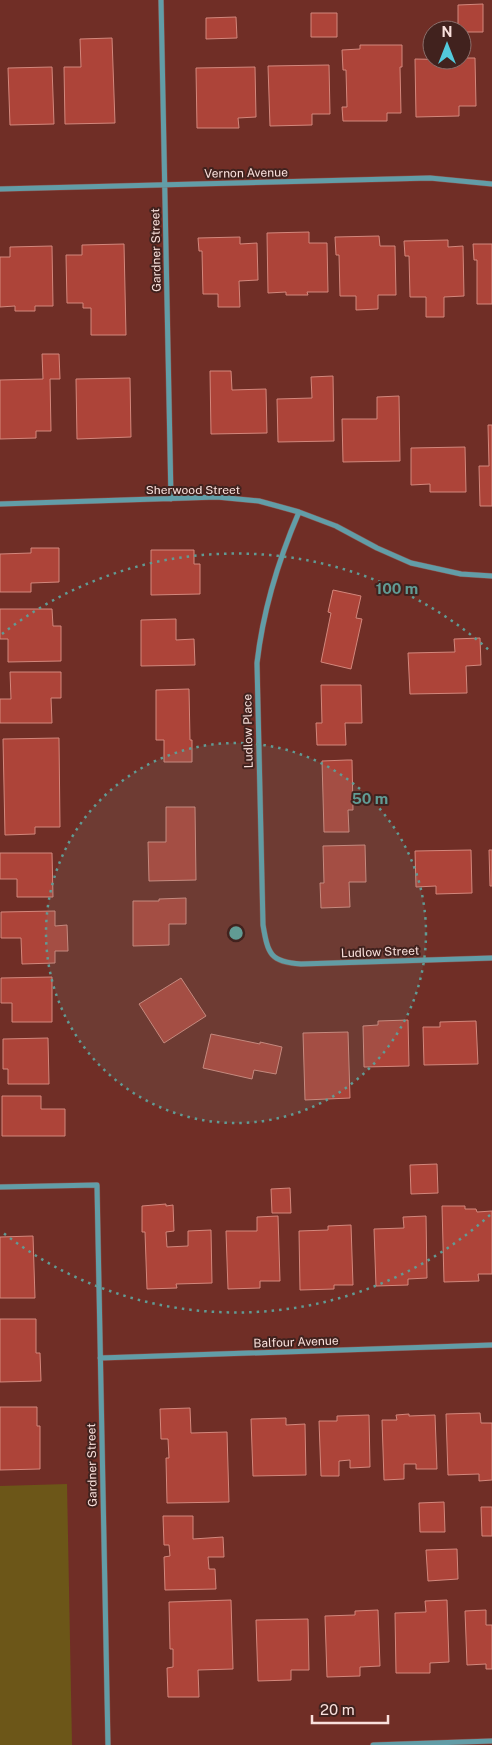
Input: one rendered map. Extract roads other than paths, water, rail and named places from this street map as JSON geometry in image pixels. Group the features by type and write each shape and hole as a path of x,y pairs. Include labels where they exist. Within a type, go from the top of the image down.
{"street":[{"name":"Gardner Street","path":"161,0 171,499"},
{"name":"Vernon Avenue","path":"0,189 430,178 492,184"},
{"name":"Sherwood Street","path":"0,504 217,497 259,501 299,512 336,526 377,548 411,563 460,574 492,576"},
{"name":"Ludlow Place","path":"271,954 266,944 263,925 257,663 260,633 277,567 299,512"},
{"name":"Ludlow Street","path":"271,954 284,962 301,964 492,958"},
{"name":"Gardner Street","path":"0,1187 97,1185 108,1745"},
{"name":"Balfour Avenue","path":"100,1358 492,1345"},
{"path":"373,1745 492,1741"}]}
